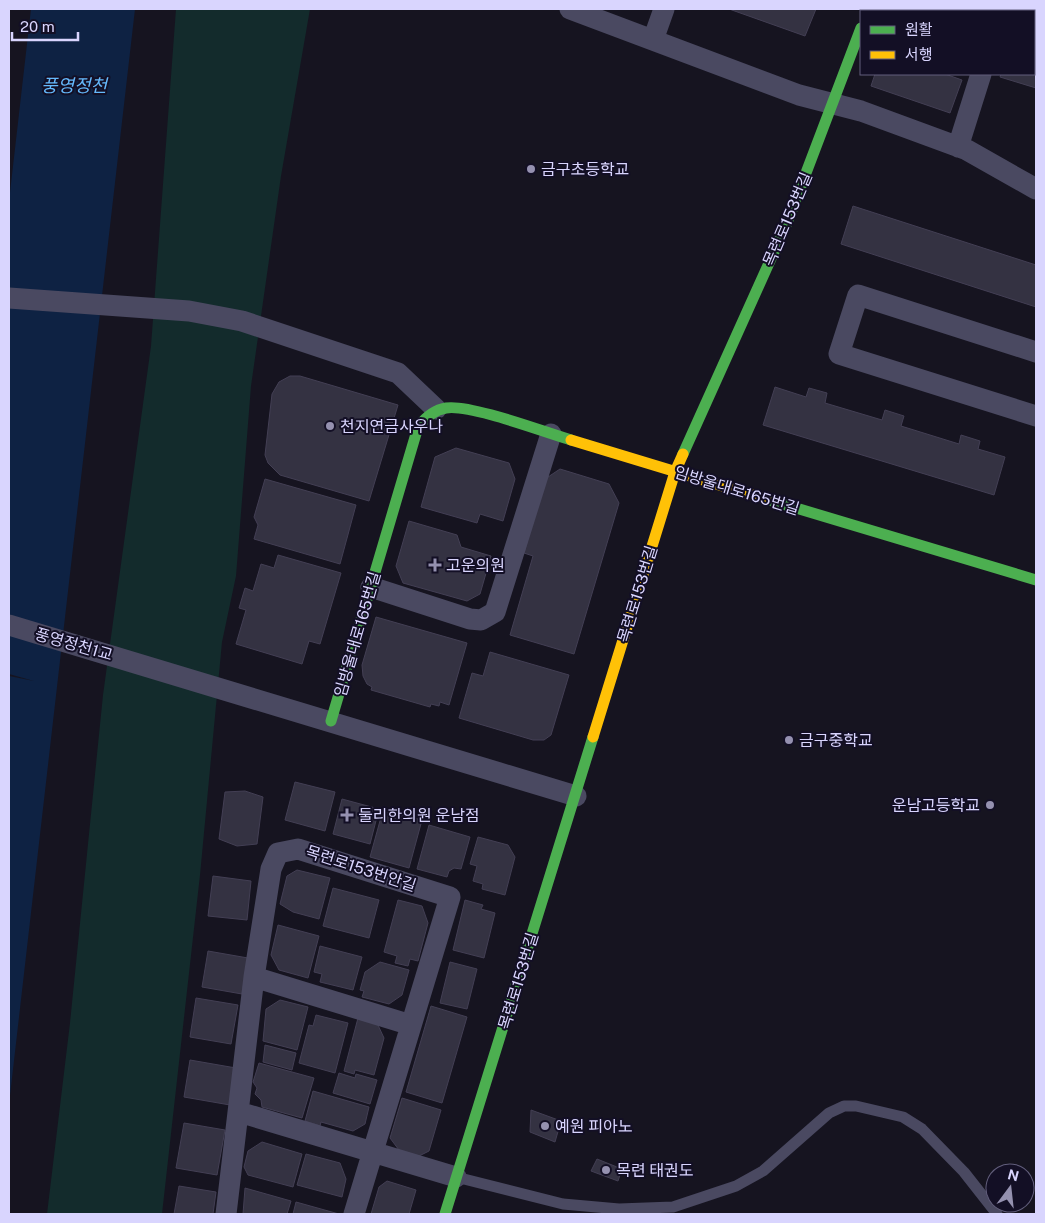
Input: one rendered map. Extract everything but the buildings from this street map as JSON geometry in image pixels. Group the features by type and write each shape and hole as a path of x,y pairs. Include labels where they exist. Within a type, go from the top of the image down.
{"street":[{"path":"570,9 799,95 861,111 958,147 991,162 1036,189"},
{"path":"653,40 664,9"},
{"name":"목련로153번길","path":"445,1214 675,472 788,223 860,31"},
{"path":"958,147 981,75"},
{"path":"1036,352 858,295 839,354 1036,416"},
{"path":"9,298 189,311 250,323 398,372 436,409"},
{"name":"임방울대로165번길","path":"331,721 418,427 426,416 436,409 449,406 465,408 1036,580"},
{"path":"370,587 470,619 481,620 496,612 550,434"},
{"name":"풍영정천1교","path":"9,625 576,796"},
{"name":"목련로153번안길","path":"226,1214 254,977 271,869 278,853 298,849 450,896 410,1026"},
{"path":"254,977 410,1026 354,1214"},
{"path":"239,1112 456,1177"}],"lane":[{"path":"456,1177 563,1204 619,1209 673,1207 736,1186 763,1171 829,1113 844,1106 856,1106 903,1117 922,1128 964,1172 997,1214"}],"green space":[{"path":"176,9 310,9 281,176 251,386 236,576 222,642 200,875 162,1214 47,1214 70,1023 103,695 151,346"}],"water":[{"name":"풍영정천","path":"31,9 135,9 9,1104 9,676 34,681 9,674 9,201"}],"traffic: fast":[{"path":"683,454 787,223 860,31"},
{"path":"331,721 418,427 437,411 446,408 457,408 489,414 571,440"},
{"path":"766,499 1036,580"},
{"path":"445,1214 593,737"}],"traffic: slow":[{"path":"571,440 766,499"},
{"path":"593,737 675,472 683,454"}],"place":[{"name":"금구초등학교","path":"531,169"},
{"name":"천지연금사우나","path":"330,426"},
{"name":"고운의원","path":"435,565"},
{"name":"금구중학교","path":"789,740"},
{"name":"운남고등학교","path":"990,805"},
{"name":"둘리한의원 운남점","path":"347,815"},
{"name":"예원 피아노","path":"545,1126"},
{"name":"목련 태권도","path":"606,1170"}]}
